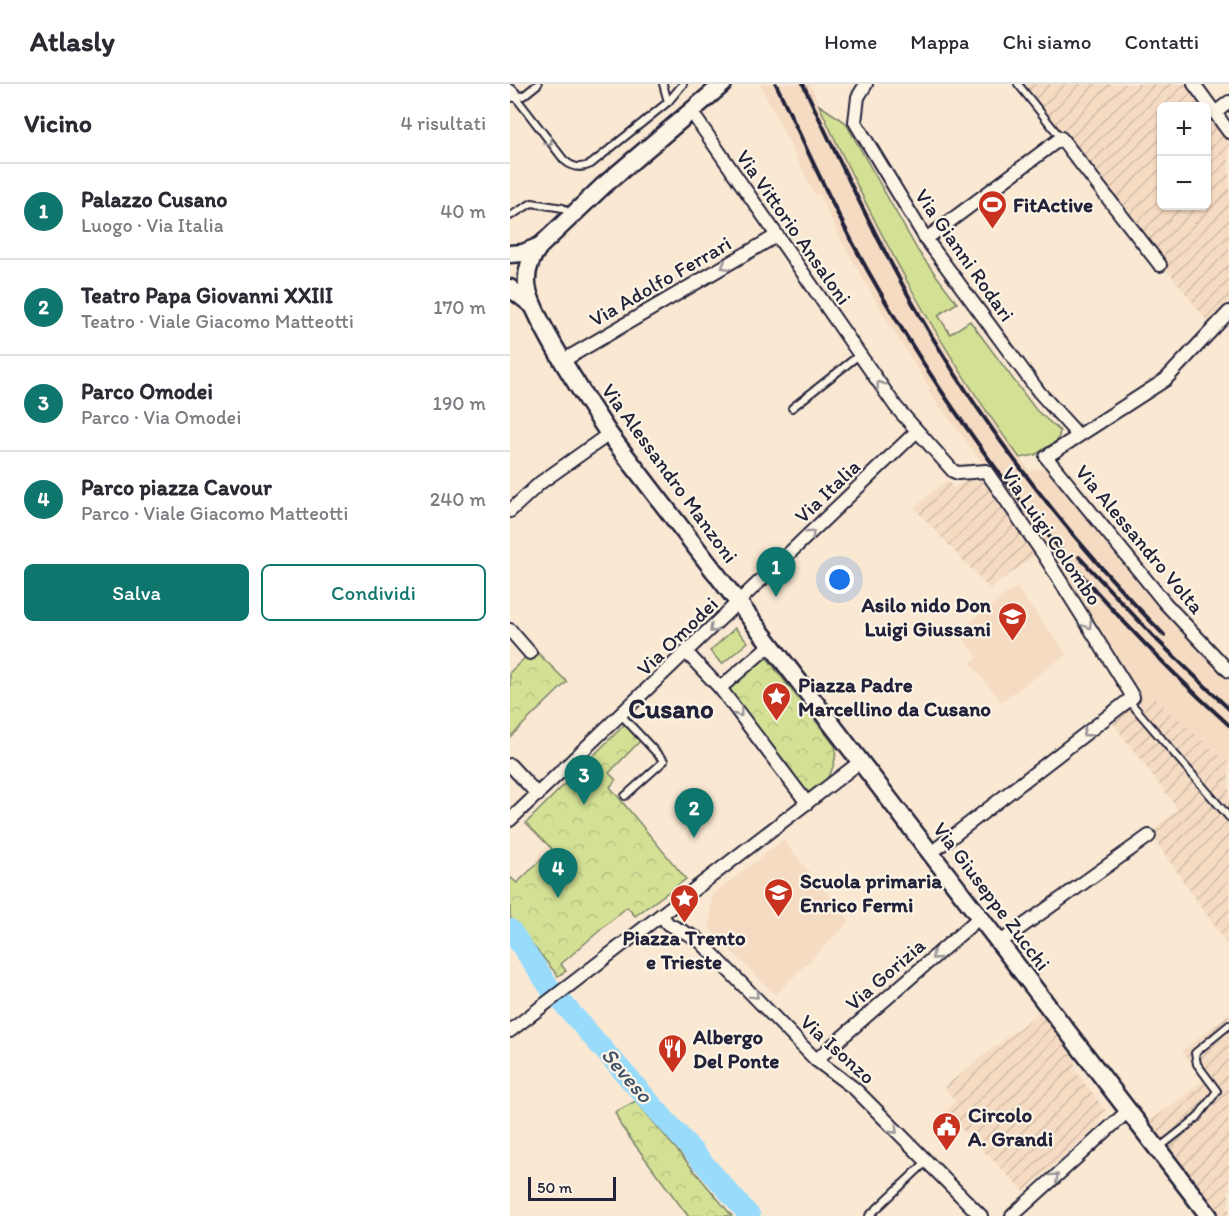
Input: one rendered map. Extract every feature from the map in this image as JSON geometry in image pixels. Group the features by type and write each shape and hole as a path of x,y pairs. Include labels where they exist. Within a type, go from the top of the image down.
{"street":[{"path":"510,288 519,286 528,273 532,256 571,216 723,84"},
{"name":"Via Gianni Rodari","path":"866,84 858,98 855,122 926,240 1039,392 1078,435"},
{"path":"1194,84 1229,132"},
{"path":"1215,113 1229,102"},
{"name":"Via Vittorio Ansaloni","path":"697,120 859,355 896,407 917,431"},
{"path":"926,240 1061,138 1160,266"},
{"name":"Via Adolfo Ferrari","path":"564,360 776,237"},
{"path":"513,254 540,246"},
{"path":"513,254 526,263 528,273"},
{"name":"Via Alessandro Manzoni","path":"528,273 532,305"},
{"name":"Via Alessandro Manzoni","path":"510,288 532,305 609,434 739,604"},
{"path":"1078,435 1165,380 1229,312"},
{"name":"Via Luigi Colombo","path":"917,431 952,471 958,473 986,471 1044,555 1130,699"},
{"name":"Via Italia","path":"739,604 917,431"},
{"path":"510,511 540,483 609,434"},
{"name":"Via Alessandro Volta","path":"1078,435 1046,457 1166,603 1229,671"},
{"name":"Via Giuseppe Zucchi","path":"739,604 1209,1216"},
{"name":"Via Omodei","path":"510,820 739,604"},
{"path":"510,630 530,653"},
{"path":"720,688 770,645"},
{"path":"687,653 720,688 807,803"},
{"path":"930,853 1130,699"},
{"path":"510,1031 861,762"},
{"path":"510,765 538,795"},
{"path":"999,943 1149,836"},
{"name":"Via Isonzo","path":"661,915 668,924 698,939 816,1060 855,1089 981,1216"},
{"name":"Via Gorizia","path":"816,1060 980,917"},
{"path":"1012,1216 1128,1111"}],"lane":[{"path":"512,93 523,96 538,84"},
{"path":"663,84 668,102"},
{"path":"1018,84 1061,138"},
{"path":"512,93 564,160 577,167 591,164 668,102 681,85"},
{"path":"510,216 532,203 563,208 571,216"},
{"path":"792,408 859,355"},
{"path":"1130,699 1229,817"},
{"path":"622,716 664,761 625,796"},
{"path":"1158,1149 1197,1118 1217,1091 1197,1064 1195,1053 1229,1025"},
{"path":"869,1216 926,1162"}],"shaded area":[{"path":"760,84 810,84 853,177 915,299 999,429 1029,470 1048,468 1172,616 1229,677 1229,763 1148,694 1138,701 1067,583 1005,492 928,391 930,388 891,327 842,242 819,194 815,195"},
{"path":"1021,84 1191,84 1204,102 1157,102 1157,210 1211,210 1211,111 1229,136 1229,310 1212,327"},
{"path":"971,478 987,479 1039,552 990,589 914,508 947,480 954,488"},
{"name":"Asilo nido Don Luigi Giussani","path":"1016,587 1067,654 1001,702 971,663 978,657 958,631"},
{"path":"1148,693 1229,763 1229,947 1150,833 1178,809 1112,722 1129,709 1135,711 1141,706 1138,701"},
{"name":"Scuola primaria Enrico Fermi","path":"783,840 850,921 775,995 710,929 711,902 713,894"},
{"path":"1042,1010 1077,1055 1074,1069 1107,1112 1100,1117 1100,1124 1024,1191 944,1112 956,1101 944,1087"},
{"path":"1229,1014 1229,1216 1221,1216 1150,1121 1202,1082 1202,1076 1182,1051"}],"green space":[{"path":"819,105 845,122 918,251 957,303 938,315 950,334 970,321 1036,410 1060,431 1058,440 1035,455 1020,458 990,416 935,331 910,287"},
{"path":"735,628 748,642 722,664 710,651"},
{"path":"534,649 567,682 510,737 510,672"},
{"path":"766,657 835,746 832,769 824,783 811,791 803,793 792,780 792,771 728,689"},
{"path":"626,723 641,740 609,773 616,780 610,787 686,879 635,916 627,907 561,964 566,971 558,976 510,917 510,877 517,883 552,849 526,823"},
{"path":"636,1101 732,1216 688,1216 621,1126 615,1112"}],"waterway":[{"name":"Seveso","path":"510,929 552,991 750,1216"}],"railway":[{"path":"776,84 832,202 868,271 944,395 986,455 1030,513 1125,623 1229,725"},
{"path":"803,84 848,179 913,304 982,415 1069,529 1131,601 1164,635"},
{"path":"1079,557 1156,639 1229,709"}],"place":[{"name":"FitActive","path":"992,230"},
{"name":"Palazzo Cusano","path":"776,597"},
{"name":"Asilo nido Don Luigi Giussani","path":"1012,642"},
{"name":"Piazza Padre Marcellino da Cusano","path":"777,722"},
{"name":"Parco Omodei","path":"584,805"},
{"name":"Teatro Papa Giovanni XXIII","path":"694,838"},
{"name":"Parco piazza Cavour","path":"558,898"},
{"name":"Scuola primaria Enrico Fermi","path":"779,918"},
{"name":"Piazza Trento e Trieste","path":"684,924"},
{"name":"Albergo Del Ponte","path":"672,1074"},
{"name":"Circolo A. Grandi","path":"947,1152"}],"district":[{"name":"Cusano","path":"671,708"}]}
